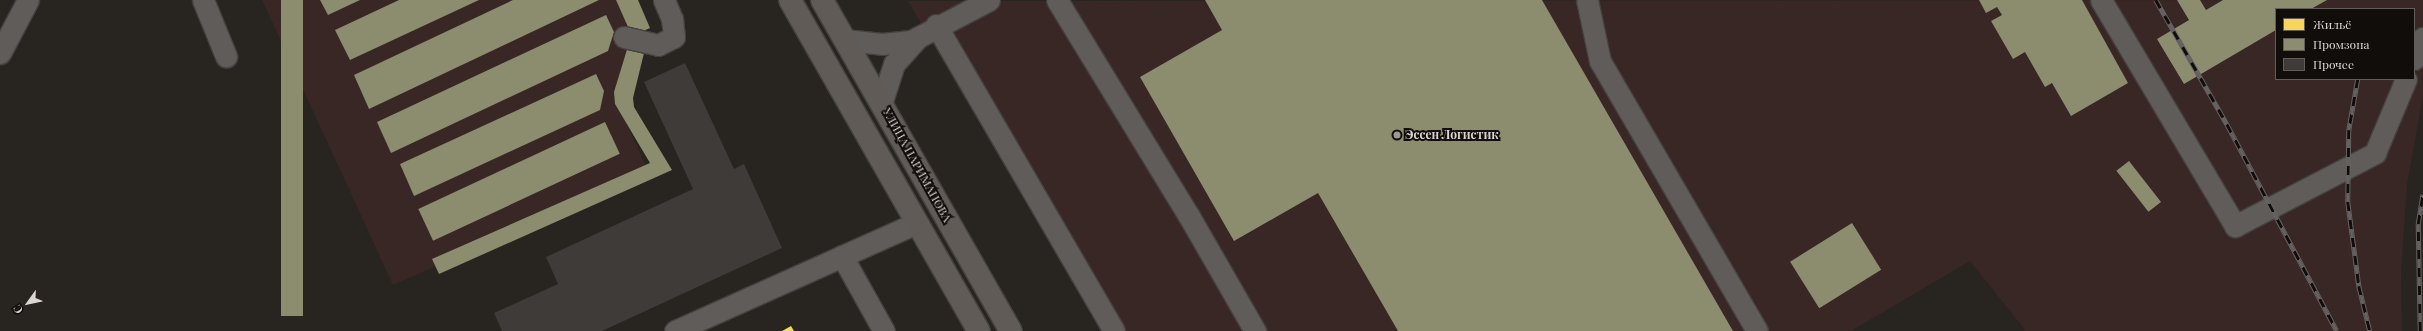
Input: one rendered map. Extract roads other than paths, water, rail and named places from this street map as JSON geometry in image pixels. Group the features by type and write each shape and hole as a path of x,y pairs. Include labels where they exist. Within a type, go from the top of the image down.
{"main road":[{"path":"790,0 979,331"},
{"name":"УЛИЦА НАРИМАНОВА","path":"822,0 882,101 1011,331"}],"lane":[{"path":"0,53 28,0"},
{"path":"203,0 226,56"},
{"path":"624,36 658,45 674,37 672,19 664,0"},
{"path":"882,101 894,64 911,41 977,0"},
{"path":"845,40 882,44 911,41 989,0"},
{"path":"1057,0 1189,216 1255,331"},
{"path":"1587,0 1600,61 1757,331"},
{"path":"2101,0 2235,226 2374,154 2406,80"},
{"path":"936,25 1114,331"},
{"path":"2415,57 2423,38"},
{"path":"675,331 916,223"},
{"path":"842,256 884,331"}],"railway":[{"path":"2156,0 2227,124 2337,331"},
{"path":"2358,80 2349,130 2348,202 2359,286 2370,331"},
{"path":"2420,331 2418,224 2423,194"}],"place":[{"name":"Эссен Логистик","path":"1397,135"}]}
